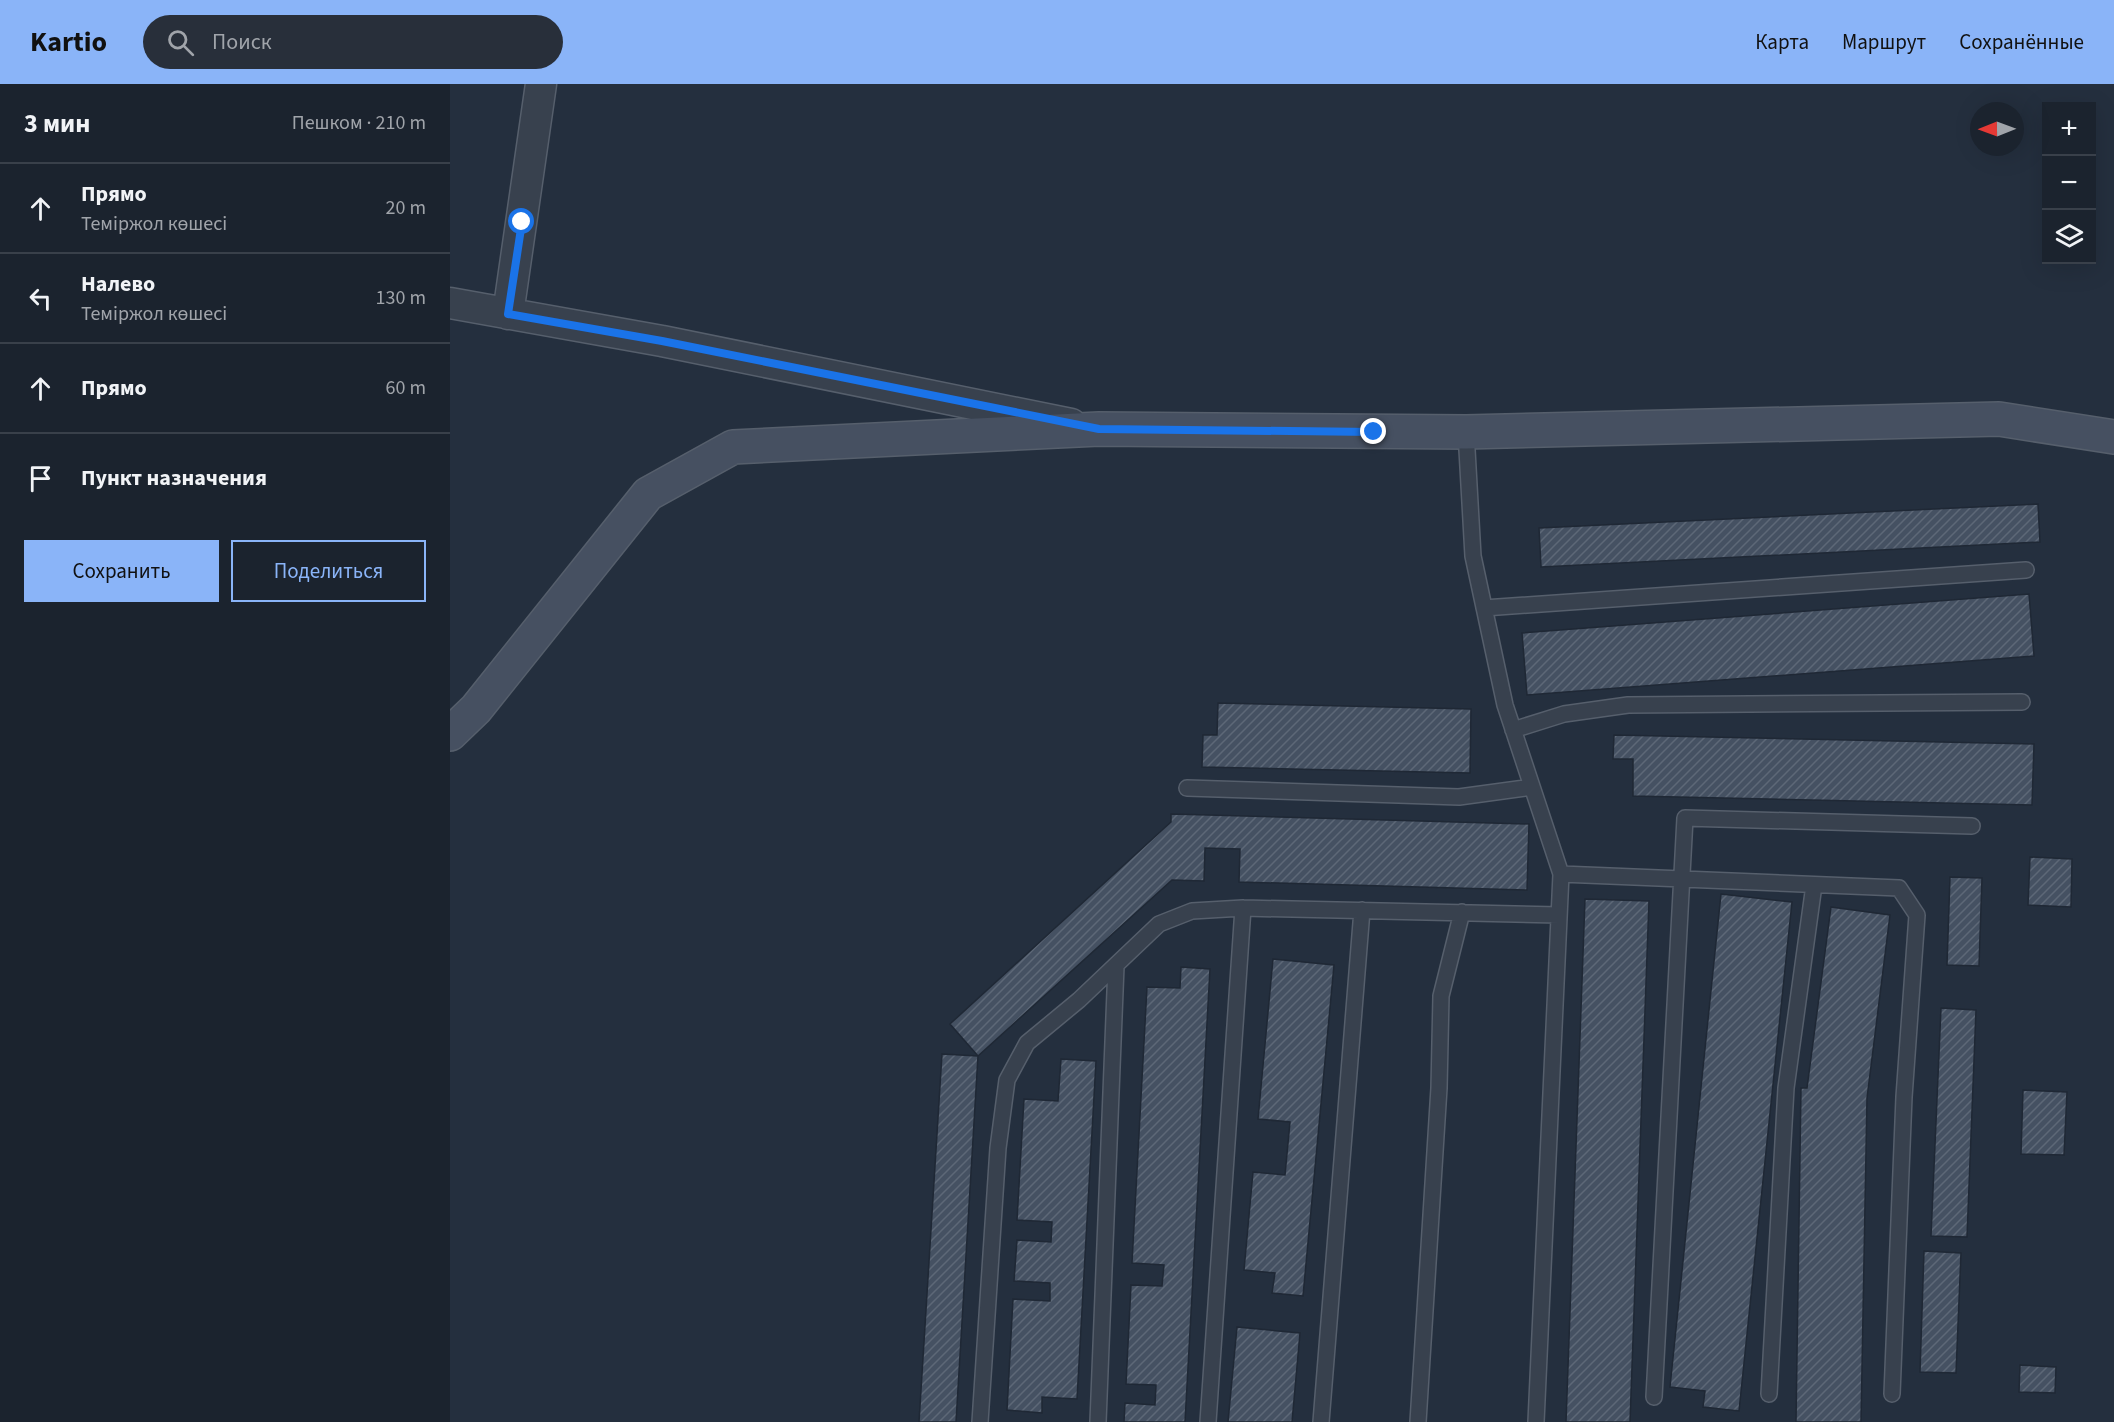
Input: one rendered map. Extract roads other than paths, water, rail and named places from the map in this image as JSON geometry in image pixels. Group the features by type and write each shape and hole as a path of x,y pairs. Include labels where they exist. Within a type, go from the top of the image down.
{"main road":[{"path":"450,734 476,709 648,494 733,447 1099,429 1466,432 1999,419 2114,437"}],"street":[{"path":"508,314 541,84"},
{"path":"450,303 662,341 1099,429"}],"lane":[{"path":"1466,432 1473,556 1484,608 1505,705 1561,874 1536,1422"},
{"path":"1484,608 2025,570"},
{"path":"1513,730 1564,714 1628,705 2022,702"},
{"path":"1187,788 1459,797 1532,787"},
{"path":"1654,1397 1685,818 1972,826"},
{"path":"1561,874 1899,888 1917,915 1904,1097 1892,1394"},
{"path":"1769,1394 1786,1088 1814,885"},
{"path":"980,1422 998,1148 1006,1080 1027,1043 1079,1000 1159,924 1192,911 1243,908 1559,915"},
{"path":"1208,1422 1243,908"},
{"path":"1321,1422 1362,910"},
{"path":"1418,1422 1439,1088 1441,996 1462,912"},
{"path":"1098,1422 1116,966"}]}
